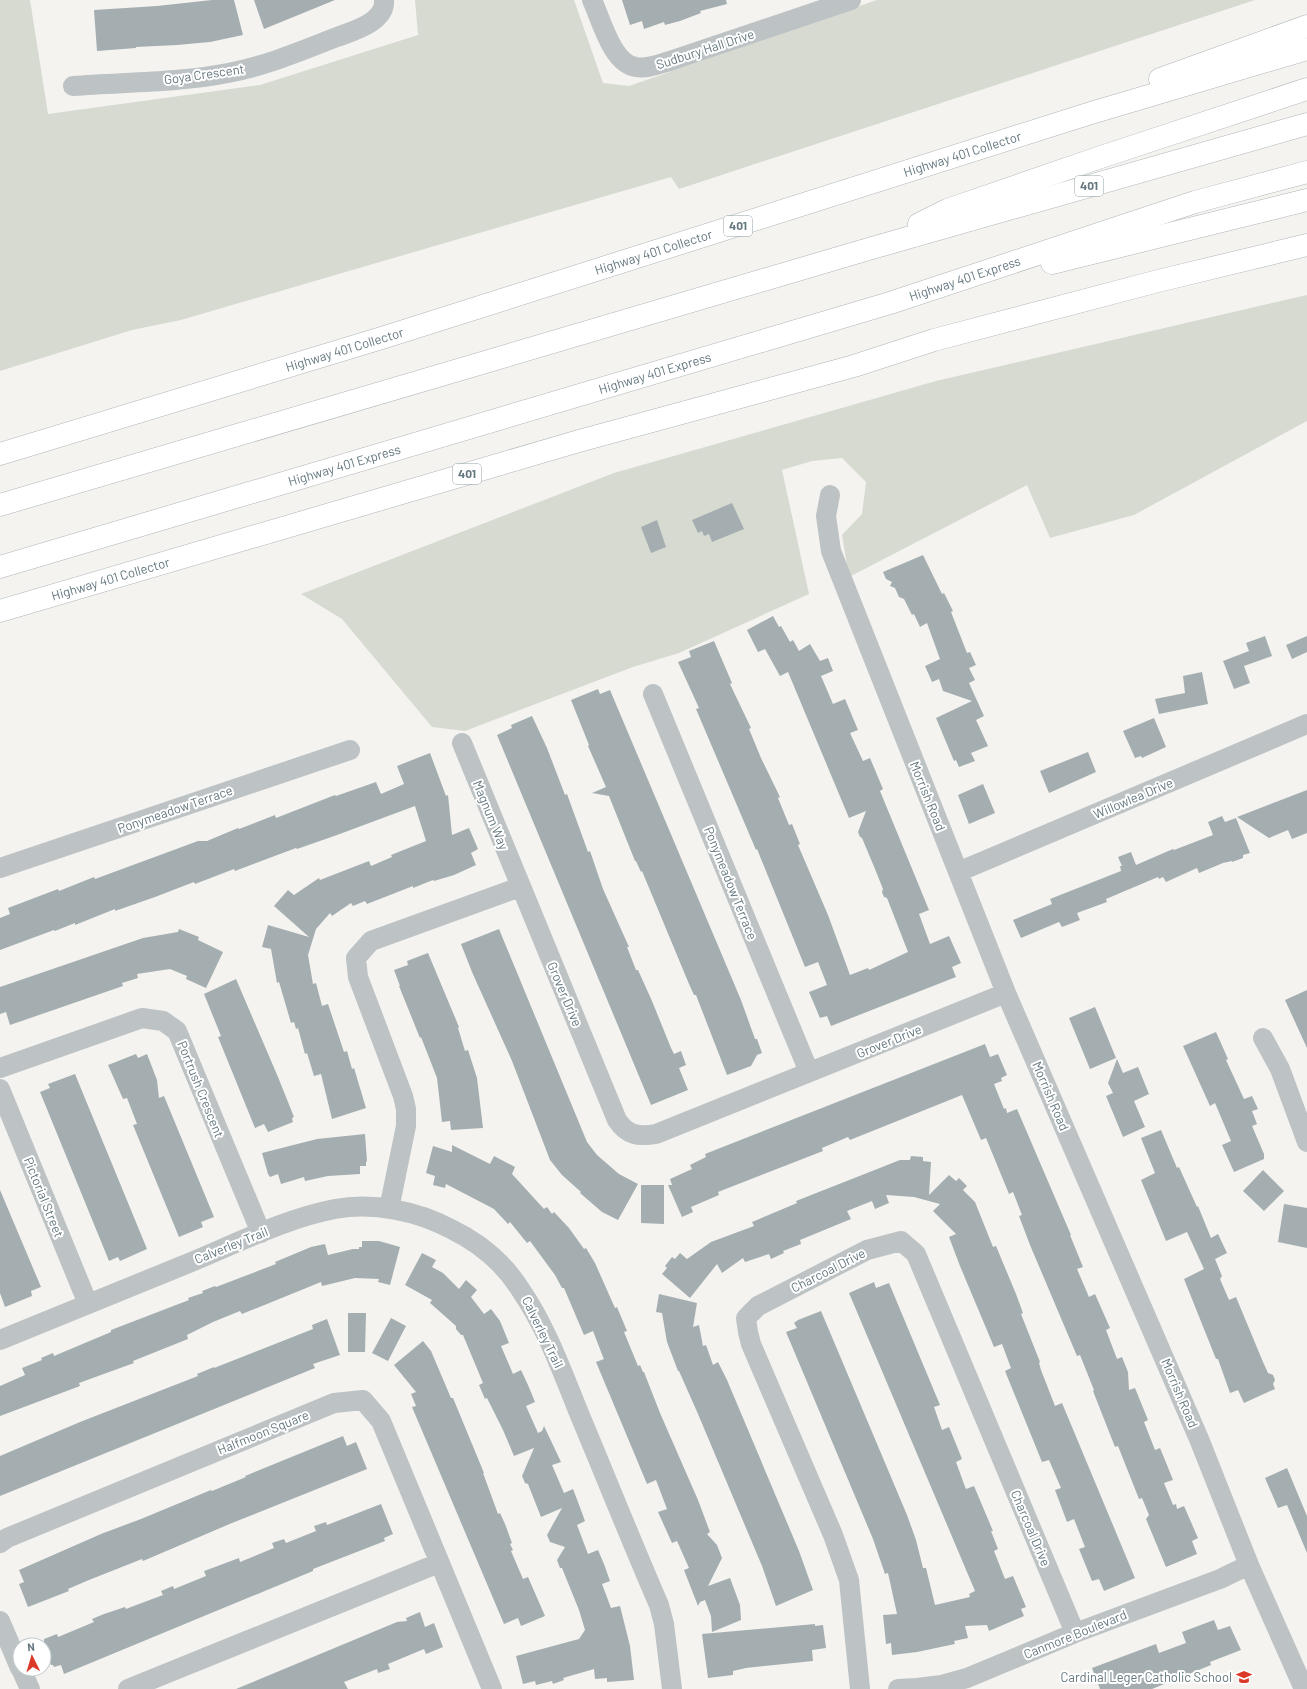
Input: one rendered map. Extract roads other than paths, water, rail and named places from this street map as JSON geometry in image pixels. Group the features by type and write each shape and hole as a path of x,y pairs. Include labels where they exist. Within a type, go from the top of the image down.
{"highway":[{"path":"1091,113 1162,78 1307,26"},
{"name":"Highway 401 Collector","path":"0,454 385,337 1091,113 1307,49"},
{"path":"872,248 947,210 1307,89"},
{"name":"401","path":"0,505 872,248 1307,124"},
{"name":"Highway 401 Express","path":"0,567 890,303 1195,202 1307,172"},
{"path":"890,303 1307,200"},
{"name":"Highway 401 Collector","path":"0,611 572,443 854,366 934,340 1158,281 1307,245"}],"street":[{"name":"Goya Crescent","path":"73,86 193,78 228,73 278,61 361,28 374,20 382,10 384,0"},
{"name":"Sudbury Hall Drive","path":"592,0 614,50 621,59 636,67 649,66 670,61 851,0"},
{"name":"Morrish Road","path":"830,495 826,516 831,552 1006,993 1196,1432 1299,1687"},
{"name":"Ponymeadow Terrace","path":"653,694 809,1072"},
{"name":"Willowlea Drive","path":"958,872 1307,724"},
{"name":"Magnum Way","path":"462,743 520,887"},
{"name":"Ponymeadow Terrace","path":"0,868 350,750"},
{"name":"Grover Drive","path":"520,887 617,1120 623,1129 633,1134 646,1136 656,1134 1006,993"},
{"path":"389,1209 405,1129 405,1106 358,978 356,958 371,941 520,887"},
{"name":"Portrush Crescent","path":"0,1068 142,1018 163,1020 177,1030 261,1233"},
{"path":"1264,1038 1280,1069 1307,1142"},
{"name":"Pictorial Street","path":"0,1089 88,1304"},
{"name":"Calverley Trail","path":"0,1340 261,1233 307,1216 337,1208 362,1207 389,1209 421,1216 470,1238 497,1259 509,1272 536,1315 565,1377 659,1605 664,1624 672,1689"},
{"name":"Charcoal Drive","path":"860,1689 849,1580 833,1535 752,1344 746,1318 758,1306 867,1250 901,1241 916,1254 1076,1634"},
{"name":"Halfmoon Square","path":"0,1543 7,1538 334,1403 363,1400 380,1421 492,1689"},
{"path":"128,1689 439,1563"},
{"name":"Canmore Boulevard","path":"898,1689 942,1685 967,1678 1220,1578 1249,1565"},
{"path":"0,1621 12,1649"},
{"path":"24,1677 30,1689"}],"place":[{"name":"Cardinal Leger Catholic School","path":"1244,1677"}]}
